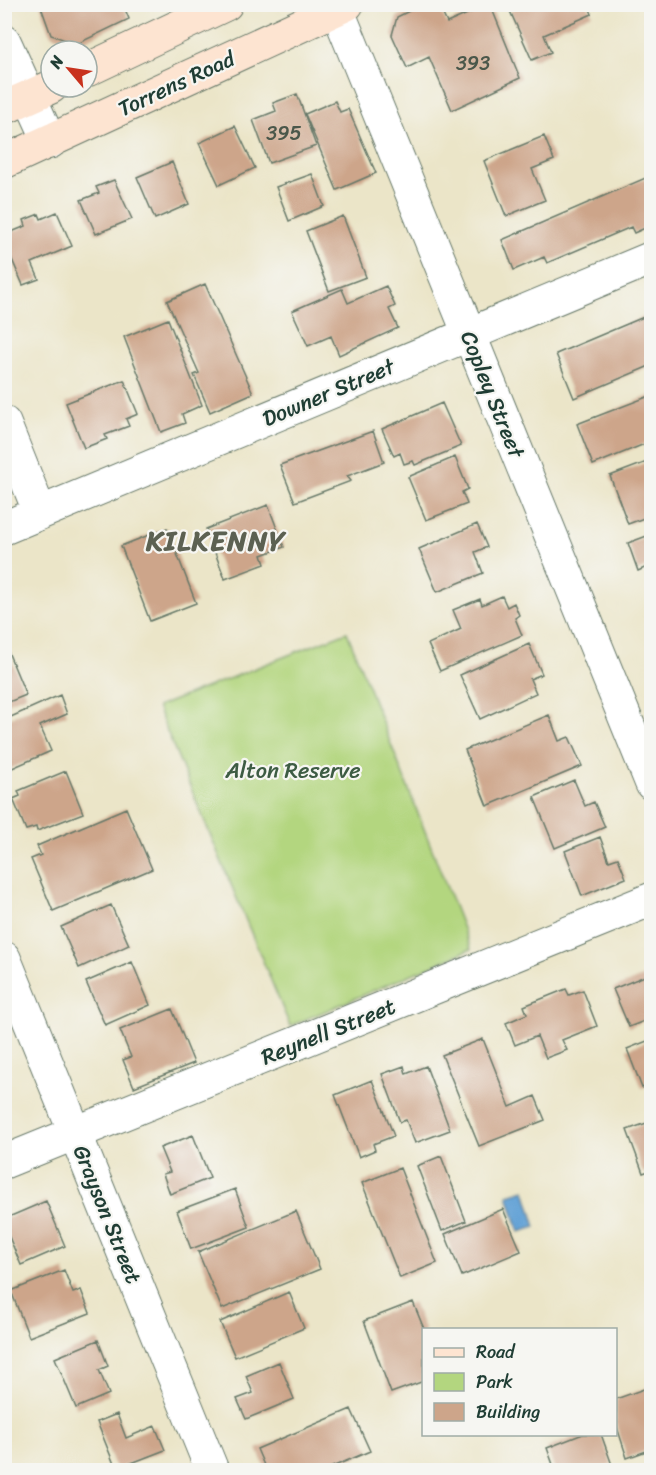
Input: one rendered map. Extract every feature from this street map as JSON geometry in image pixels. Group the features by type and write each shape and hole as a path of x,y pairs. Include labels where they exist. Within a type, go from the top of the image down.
{"main road":[{"path":"99,64 226,4"},
{"name":"Torrens Road","path":"4,162 339,6"}],"street":[{"name":"Copley Street","path":"339,6 468,333 651,784"},
{"path":"4,41 50,142"},
{"name":"Downer Street","path":"4,528 651,258"},
{"path":"4,423 40,513"},
{"name":"Reynell Street","path":"4,1162 651,899"},
{"name":"Grayson Street","path":"4,958 212,1470"}],"green space":[{"name":"Alton Reserve","path":"347,632 471,949 290,1026 157,707"}],"water":[{"path":"525,1190 536,1227 519,1232 508,1195"}],"building":[{"path":"40,4 123,4 129,19 87,39 63,39 51,35"},
{"path":"423,4 438,4 447,23 490,4 520,78 452,110 429,57 407,68 392,35 397,17"},
{"path":"525,4 588,4 592,14 544,35 551,52 532,60 510,11"},
{"path":"297,94 316,146 269,163 253,120 276,111 273,103"},
{"path":"335,101 340,112 348,109 376,173 337,190 305,114"},
{"path":"235,126 255,168 219,185 199,143"},
{"path":"544,136 554,160 532,169 545,200 506,216 484,161"},
{"path":"172,162 189,204 155,219 137,177"},
{"path":"312,174 324,206 289,221 276,187"},
{"path":"650,176 652,225 634,233 631,227 547,263 544,257 514,270 502,240"},
{"path":"114,180 132,219 96,234 81,200 99,193 96,187"},
{"path":"57,212 72,246 32,263 39,279 23,285 4,241 4,235 26,226 24,220 39,214 41,219"},
{"path":"343,216 366,277 329,291 306,231"},
{"path":"205,284 253,393 210,412 194,375 199,373 167,301"},
{"path":"386,286 395,306 389,309 398,328 339,355 331,336 308,346 292,311 342,289 348,303"},
{"path":"646,316 652,328 652,365 574,398 556,354"},
{"path":"168,319 202,405 182,414 185,423 161,432 124,337"},
{"path":"124,380 138,414 126,419 129,426 105,435 107,439 84,448 66,403"},
{"path":"652,395 652,441 593,465 577,424"},
{"path":"442,403 461,446 415,465 413,461 404,464 400,453 394,456 382,429"},
{"path":"373,431 384,462 347,476 351,481 295,502 280,465"},
{"path":"455,457 468,489 462,492 467,504 426,520 408,477"},
{"path":"652,460 652,515 628,524 610,476"},
{"path":"268,505 284,547 262,555 265,564 225,579 206,529"},
{"path":"477,524 487,547 475,552 483,573 437,592 419,549"},
{"path":"167,528 196,603 150,621 121,546"},
{"path":"652,534 652,572 649,566 638,571 628,543"},
{"path":"502,596 507,607 514,603 519,615 515,618 522,635 440,671 428,644 461,629 453,610 480,599 482,605"},
{"path":"4,642 26,695 4,704"},
{"path":"529,644 542,674 530,679 536,693 480,719 460,675"},
{"path":"60,695 67,714 40,726 51,751 10,769 4,757 4,720"},
{"path":"549,715 559,741 569,737 582,766 487,806 465,750"},
{"path":"66,771 83,813 37,831 36,827 26,830 13,799 20,796 18,791"},
{"path":"574,780 585,806 594,802 605,827 555,848 534,797"},
{"path":"126,808 152,869 53,911 31,859 41,855 37,846"},
{"path":"600,837 609,861 618,858 626,878 582,896 565,851"},
{"path":"111,905 129,945 79,968 61,927"},
{"path":"132,962 150,1005 105,1025 86,982"},
{"path":"652,973 652,1018 629,1027 613,989"},
{"path":"566,989 569,995 583,990 597,1026 562,1040 567,1050 546,1058 537,1036 515,1045 506,1023 527,1014 524,1006"},
{"path":"172,1009 194,1063 134,1087 123,1060 131,1057 120,1030"},
{"path":"483,1039 510,1107 535,1096 545,1120 479,1146 442,1055"},
{"path":"652,1039 652,1084 642,1088 627,1049"},
{"path":"404,1066 406,1074 426,1066 450,1130 415,1143 406,1120 400,1122 382,1074"},
{"path":"372,1080 394,1136 373,1144 375,1150 359,1157 335,1095"},
{"path":"652,1121 652,1170 643,1173 627,1130"},
{"path":"193,1135 210,1178 170,1194 163,1174 170,1172 160,1148"},
{"path":"441,1156 466,1221 442,1231 417,1166"},
{"path":"400,1168 437,1263 400,1278 362,1183"},
{"path":"235,1189 249,1227 191,1249 177,1211"},
{"path":"46,1201 65,1246 21,1265 4,1225 4,1219"},
{"path":"503,1209 521,1251 462,1276 445,1234"},
{"path":"296,1211 320,1269 222,1309 198,1252"},
{"path":"64,1270 73,1293 81,1290 90,1313 29,1337 11,1291"},
{"path":"289,1292 304,1328 235,1357 220,1322"},
{"path":"413,1302 424,1328 422,1382 391,1393 364,1321"},
{"path":"98,1340 108,1366 99,1370 109,1394 76,1408 55,1358"},
{"path":"279,1362 294,1399 246,1419 237,1399 253,1393 246,1376"},
{"path":"652,1386 652,1449 627,1458 617,1427 617,1399"},
{"path":"351,1409 370,1451 325,1470 266,1470 257,1449"},
{"path":"117,1414 126,1438 155,1426 165,1450 116,1469 97,1422"},
{"path":"578,1436 602,1436 612,1465 598,1470 555,1470 547,1448"}],"district":[{"name":"KILKENNY","path":"216,540"}]}
